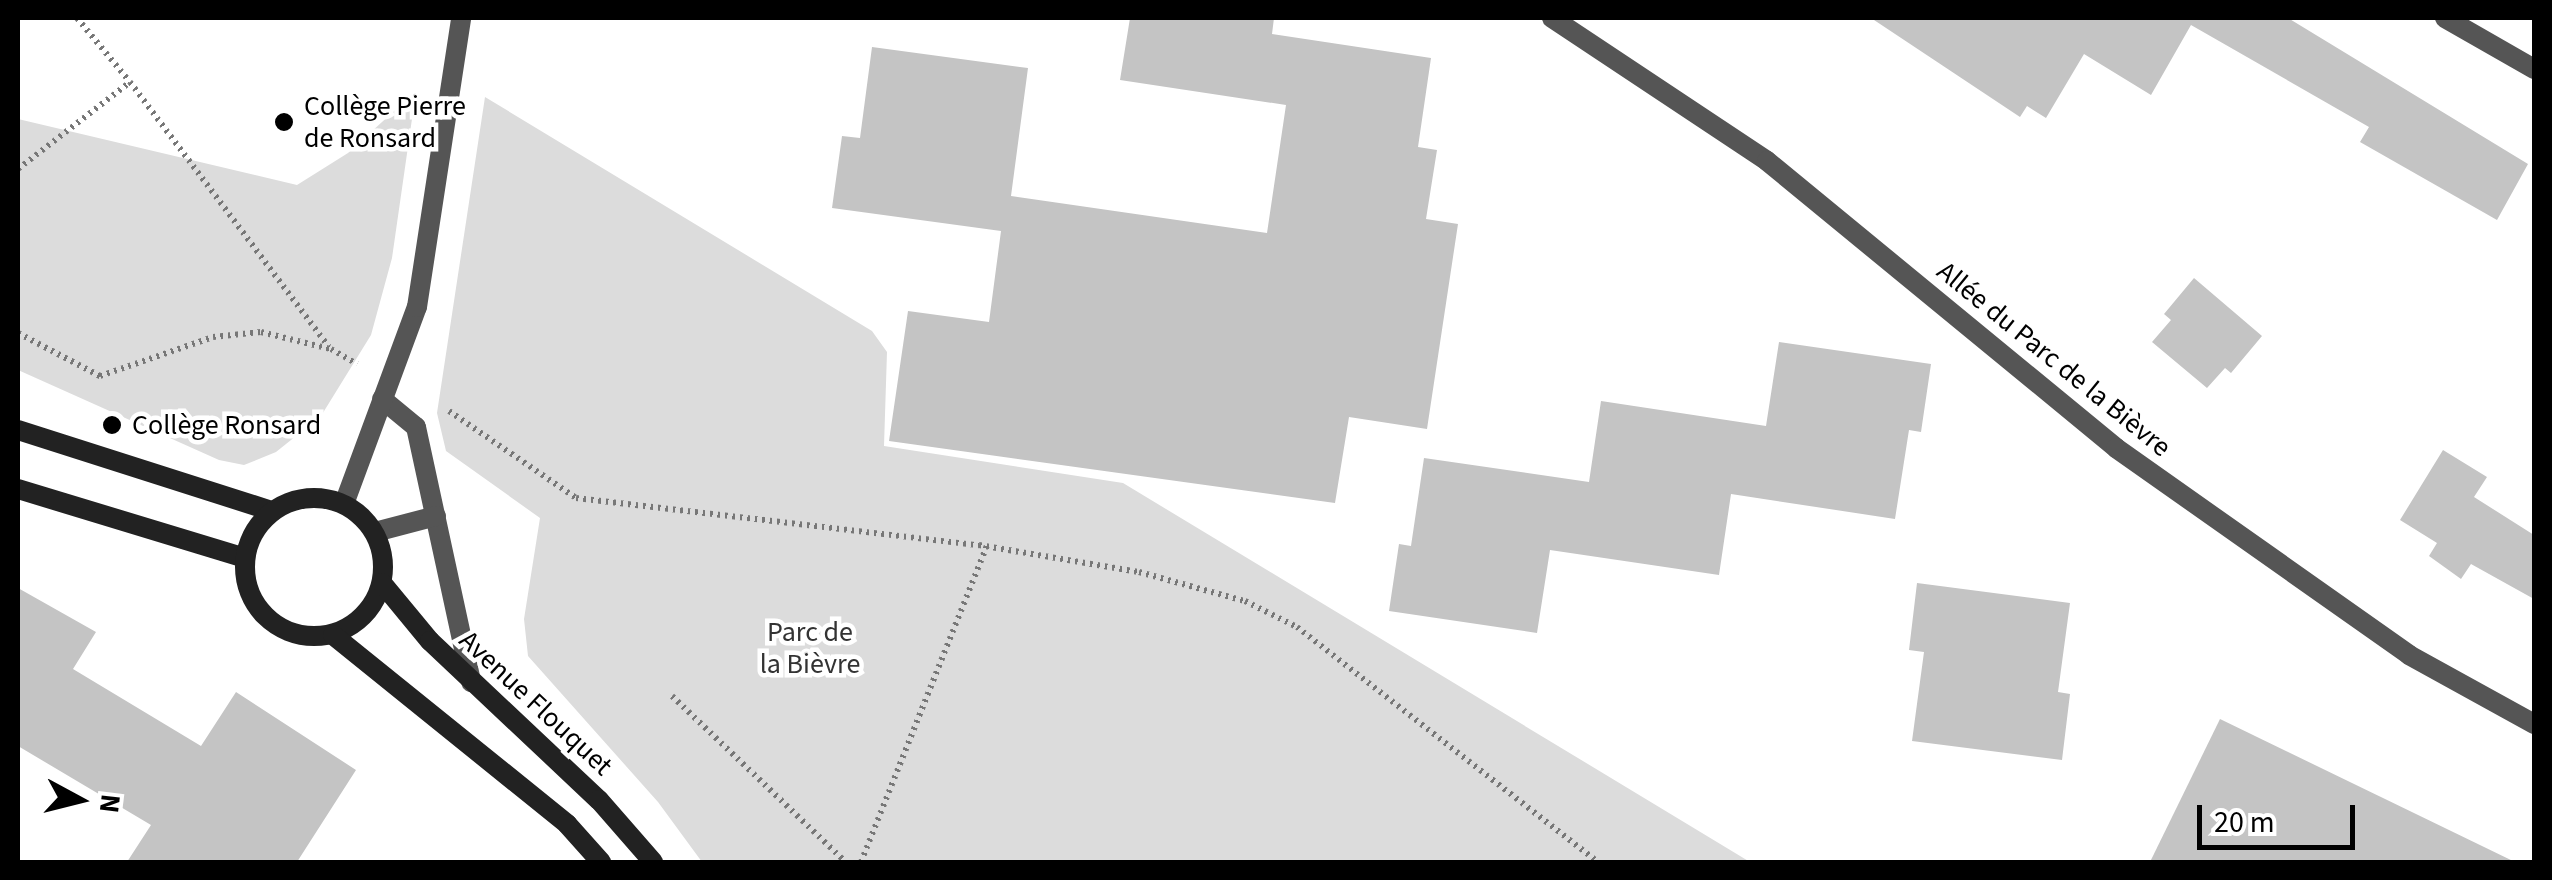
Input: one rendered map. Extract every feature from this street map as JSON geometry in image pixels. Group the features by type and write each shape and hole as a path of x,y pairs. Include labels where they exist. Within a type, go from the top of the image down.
{"main road":[{"path":"18,430 272,511 307,498 344,504 375,532 382,583 364,615 333,635 294,634 261,613 244,577 245,558 272,511"},
{"path":"18,489 245,558"},
{"name":"Avenue Flouquet","path":"382,583 472,682 599,800 653,862"},
{"path":"333,635 567,824 600,862"}],"street":[{"path":"344,504 418,307 462,18"},
{"name":"Allée du Parc de la Bièvre","path":"1552,18 1767,161 2132,460 2409,655 2534,724"},
{"path":"2444,18 2534,69"},
{"path":"386,391 416,426 472,682"},
{"path":"375,532 436,516"}],"path":[{"path":"18,333 100,376 214,337 261,332 330,349 130,82 76,18"},
{"path":"18,169 130,82"},
{"path":"386,391 439,404 576,498 844,524 987,546 1200,587 1297,627 1598,862"},
{"path":"860,862 987,546"},
{"path":"672,696 846,862"}],"green space":[{"path":"416,91 392,258 371,335 321,416 276,452 244,465 219,460 18,370 18,119 297,185 348,153"},
{"name":"Parc de la Bièvre","path":"485,97 872,331 887,352 884,446 1123,483 1750,862 702,862 658,802 528,656 524,619 540,518 446,451 437,413"}],"building":[{"path":"1130,18 1274,18 1272,34 1431,58 1418,147 1437,150 1426,219 1458,224 1427,429 1349,417 1335,503 889,441 908,311 989,322 1001,231 832,208 842,136 860,138 872,47 1028,68 1011,196 1267,233 1286,105 1120,80"},
{"path":"1871,18 2288,18 2528,164 2497,220 2360,142 2369,127 2191,25 2151,95 2084,54 2046,118 2027,106 2020,117"},
{"path":"2194,278 2262,336 2231,373 2225,368 2207,388 2152,342 2171,320 2164,314"},
{"path":"1779,342 1931,364 1921,432 1909,430 1895,519 1731,494 1719,575 1550,550 1537,633 1389,611 1399,544 1411,546 1424,458 1589,482 1601,401 1766,426"},
{"path":"2443,450 2487,477 2474,497 2534,535 2534,599 2471,564 2461,579 2429,556 2437,543 2400,520"},
{"path":"1917,583 2070,603 2058,692 2070,694 2062,760 1912,741 1924,652 1909,650"},
{"path":"18,588 96,632 73,669 201,746 236,692 356,770 297,862 127,862 151,825 18,746"},
{"path":"2220,719 2515,862 2150,862"}],"place":[{"name":"Collège Pierre de Ronsard","path":"284,122"},
{"name":"Collège Ronsard","path":"112,425"}]}
